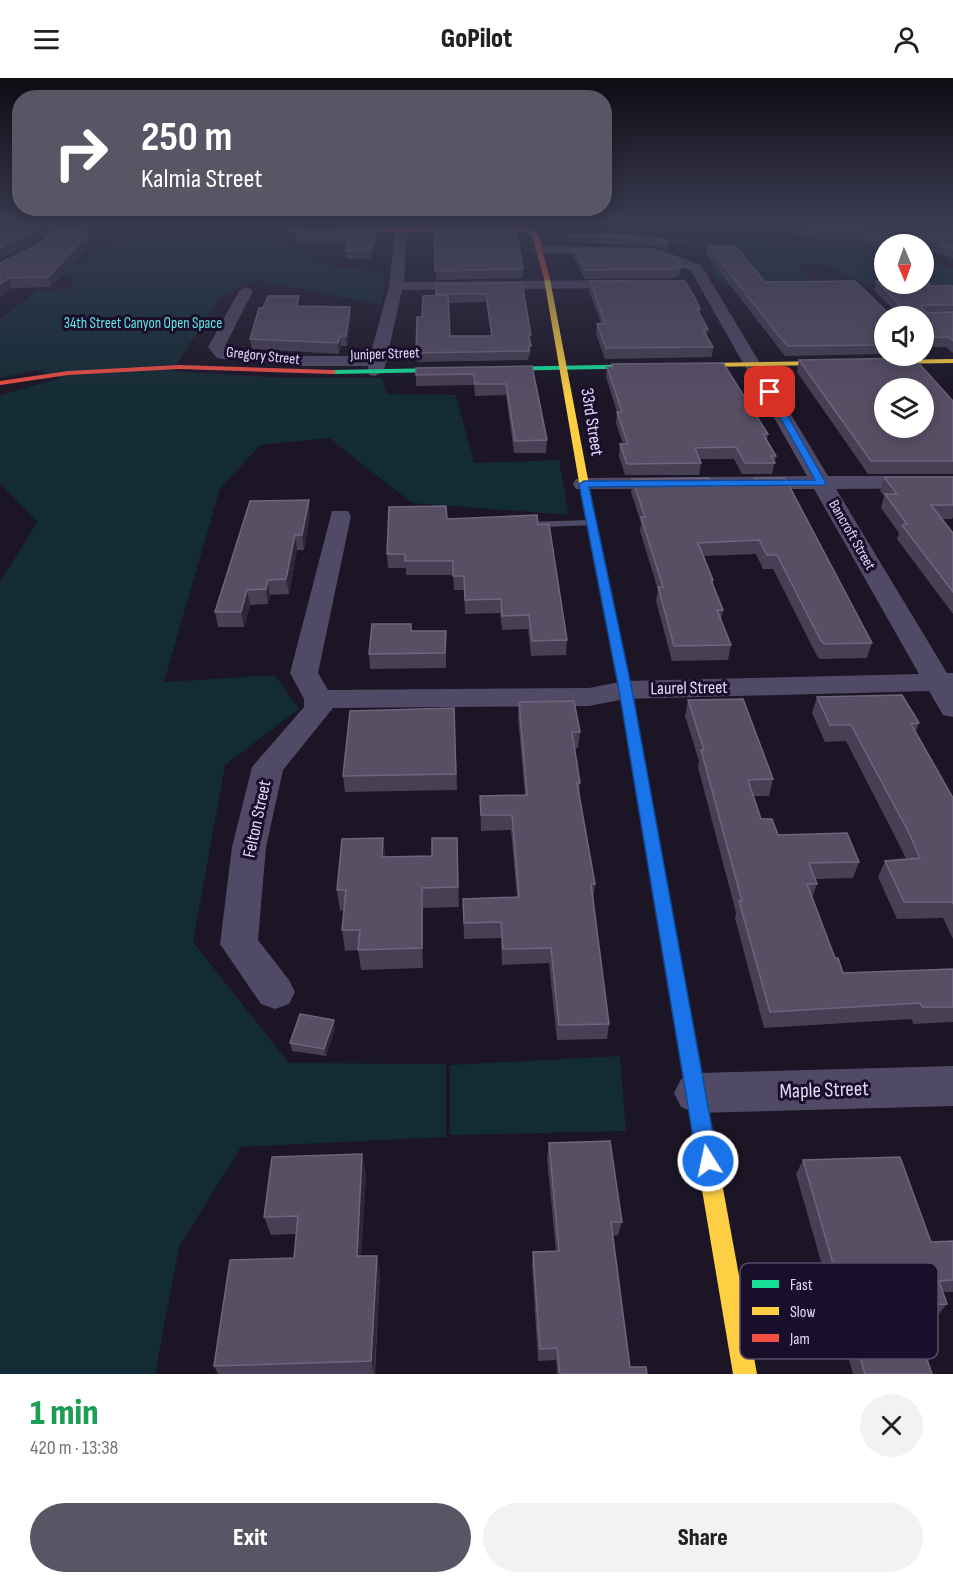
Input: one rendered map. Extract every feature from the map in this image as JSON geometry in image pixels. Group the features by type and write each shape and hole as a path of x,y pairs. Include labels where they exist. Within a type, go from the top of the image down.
{"street":[{"path":"376,366 396,281"},
{"name":"33rd Street","path":"549,281 584,484 625,690 740,1345"},
{"name":"Bancroft Street","path":"698,281 754,363 821,483 946,682 953,708"},
{"path":"396,286 640,284"},
{"name":"Gregory Street","path":"246,291 216,347 224,354 376,366"},
{"name":"Juniper Street","path":"934,358 953,361"},
{"name":"Juniper Street","path":"0,383 59,374 179,367 564,366 874,359"},
{"path":"934,363 948,378"},
{"path":"584,484 953,482"},
{"path":"319,699 304,673 340,516"},
{"name":"Laurel Street","path":"319,699 589,698 625,690 946,682"},
{"name":"Felton Street","path":"275,992 238,944 249,847 268,767 318,709 319,699"},
{"name":"Maple Street","path":"696,1094 953,1086"},
{"name":"33rd Street","path":"742,1359 745,1374"}],"lane":[{"path":"502,525 592,523"}],"green space":[{"name":"34th Street Canyon Open Space","path":"72,281 253,281 220,297 172,371 285,378 382,378 387,394 456,395 474,463 559,460 569,515 412,503 329,438 261,445 220,488 164,682 275,675 299,709 225,765 193,942 289,1063 446,1064 446,1137 241,1147 179,1247 155,1374 0,1374 0,582 37,522 0,483 0,395 62,378 36,370 0,378 0,319 38,290 69,289"},
{"path":"263,281 384,281 382,305"},
{"path":"719,281 813,281 817,286 761,291 723,286"},
{"path":"860,281 874,281 874,285 867,285"},
{"path":"934,281 953,281 953,295 934,287"},
{"path":"620,1056 626,1131 450,1135 450,1065"}],"building":[{"path":"590,281 685,281 700,309 697,309 708,329 703,330 713,347 606,348 597,324 605,323"},
{"path":"736,281 855,281 881,306 874,306 874,345 787,346"},
{"path":"522,283 531,335 528,335 531,346 528,346 529,351 416,353 417,317 422,317 423,296 448,295 450,336 492,336 486,294 436,294 436,284"},
{"path":"934,286 953,286 953,305 901,306 889,294 934,294"},
{"path":"268,296 299,296 296,306 350,307 346,336 340,336 338,343 250,339 259,308 263,308"},
{"path":"953,312 953,341 949,337 934,338 934,313"},
{"path":"874,359 874,366 921,366 932,378 874,378 874,438 934,438 934,380 953,401 953,461 871,461 799,360"},
{"path":"723,363 768,434 763,434 776,456 771,456 775,463 745,463 736,447 695,448 701,463 627,464 620,444 628,444 617,412 622,412 607,367 613,367 612,364"},
{"path":"532,366 547,440 515,441 506,384 475,384 474,374 416,375 416,368"},
{"path":"884,477 953,477 953,505 931,505 953,533 953,592 902,525 907,524 885,494 897,494"},
{"path":"709,478 712,486 758,485 754,478 785,478 872,643 825,644 821,641 777,555 767,555 759,540 698,543 723,610 717,610 731,645 674,646 658,587 663,587 641,517 645,517 632,479"},
{"path":"309,500 302,535 295,535 286,579 268,580 266,589 247,590 241,612 215,612 250,501"},
{"path":"446,506 447,519 537,515 538,525 549,524 567,640 532,641 529,615 502,616 501,599 465,600 464,576 453,576 453,561 405,561 405,554 387,554 389,507"},
{"path":"372,624 411,624 411,631 446,631 445,653 369,654"},
{"path":"902,695 919,723 911,724 953,798 953,904 952,902 904,902 885,861 920,858 851,725 830,725 817,697"},
{"path":"743,699 773,779 748,780 761,819 772,819 778,835 847,833 859,862 809,863 817,884 807,884 843,973 953,969 953,1007 922,1007 920,1003 770,1012 701,750 704,750 688,700"},
{"path":"574,701 580,732 572,732 580,783 577,783 595,884 591,884 609,1024 559,1025 551,948 503,949 501,922 464,923 463,899 519,897 512,815 481,815 480,796 527,795 519,702"},
{"path":"454,708 456,774 343,776 350,711"},
{"path":"383,838 382,857 432,856 432,838 457,838 458,887 422,888 422,948 358,950 360,930 342,930 346,890 337,890 342,839"},
{"path":"300,1014 334,1020 324,1049 290,1043"},
{"path":"610,1141 622,1222 611,1222 630,1367 646,1367 647,1374 560,1374 557,1348 540,1349 533,1252 559,1251 549,1143"},
{"path":"362,1154 357,1256 377,1256 371,1361 214,1366 230,1260 294,1258 298,1216 264,1217 272,1157"},
{"path":"900,1157 931,1242 953,1241 953,1280 939,1281 947,1304 938,1304 938,1263 833,1263 803,1160"},
{"path":"861,1359 927,1359 932,1374 865,1374"}],"traffic: fast":[{"path":"333,372 707,365"}],"traffic: slow":[{"path":"547,281 589,511"},
{"path":"707,365 953,361"},
{"path":"674,970 740,1346"},
{"path":"742,1359 745,1374"}],"traffic: jam":[{"path":"0,383 68,373 179,367 333,372"},
{"path":"589,511 625,690 674,970"}],"route":[{"path":"708,1161 625,690 584,484 821,483 770,392"}]}
